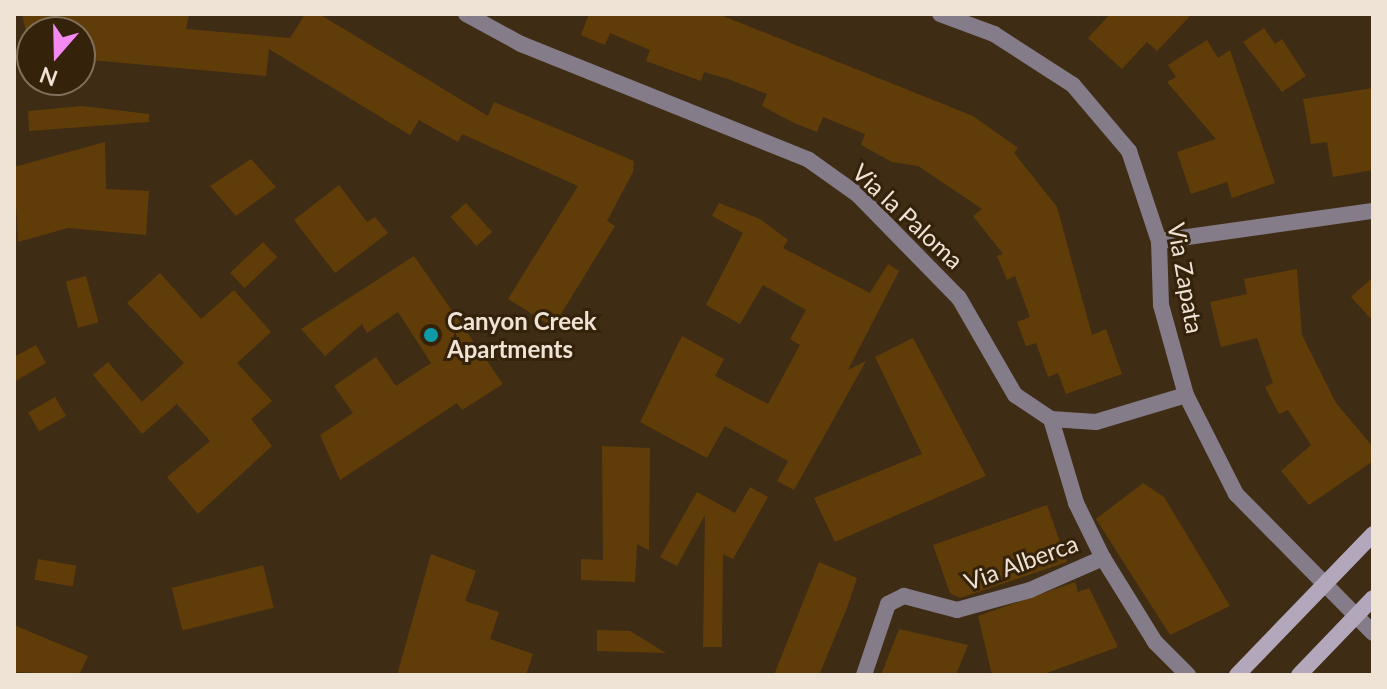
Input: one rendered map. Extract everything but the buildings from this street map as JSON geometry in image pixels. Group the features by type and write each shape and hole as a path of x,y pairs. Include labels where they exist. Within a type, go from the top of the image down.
{"main road":[{"path":"1237,675 1319,584 1373,534"},
{"path":"1299,675 1373,598"}],"street":[{"name":"Via la Paloma","path":"466,14 521,44 809,160 858,195 959,298 1015,395 1051,419 1096,422 1186,395"},
{"name":"Via Zapata","path":"940,14 994,34 1073,85 1129,151 1159,241 1161,305 1186,395 1236,494 1319,584 1373,633"},
{"path":"1159,241 1373,211"},
{"path":"1051,419 1076,503 1103,558 1155,642 1188,675"},
{"name":"Via Alberca","path":"864,675 888,604 904,596 957,610 1103,558"}],"place":[{"name":"Canyon Creek Apartments","path":"431,335"}]}
